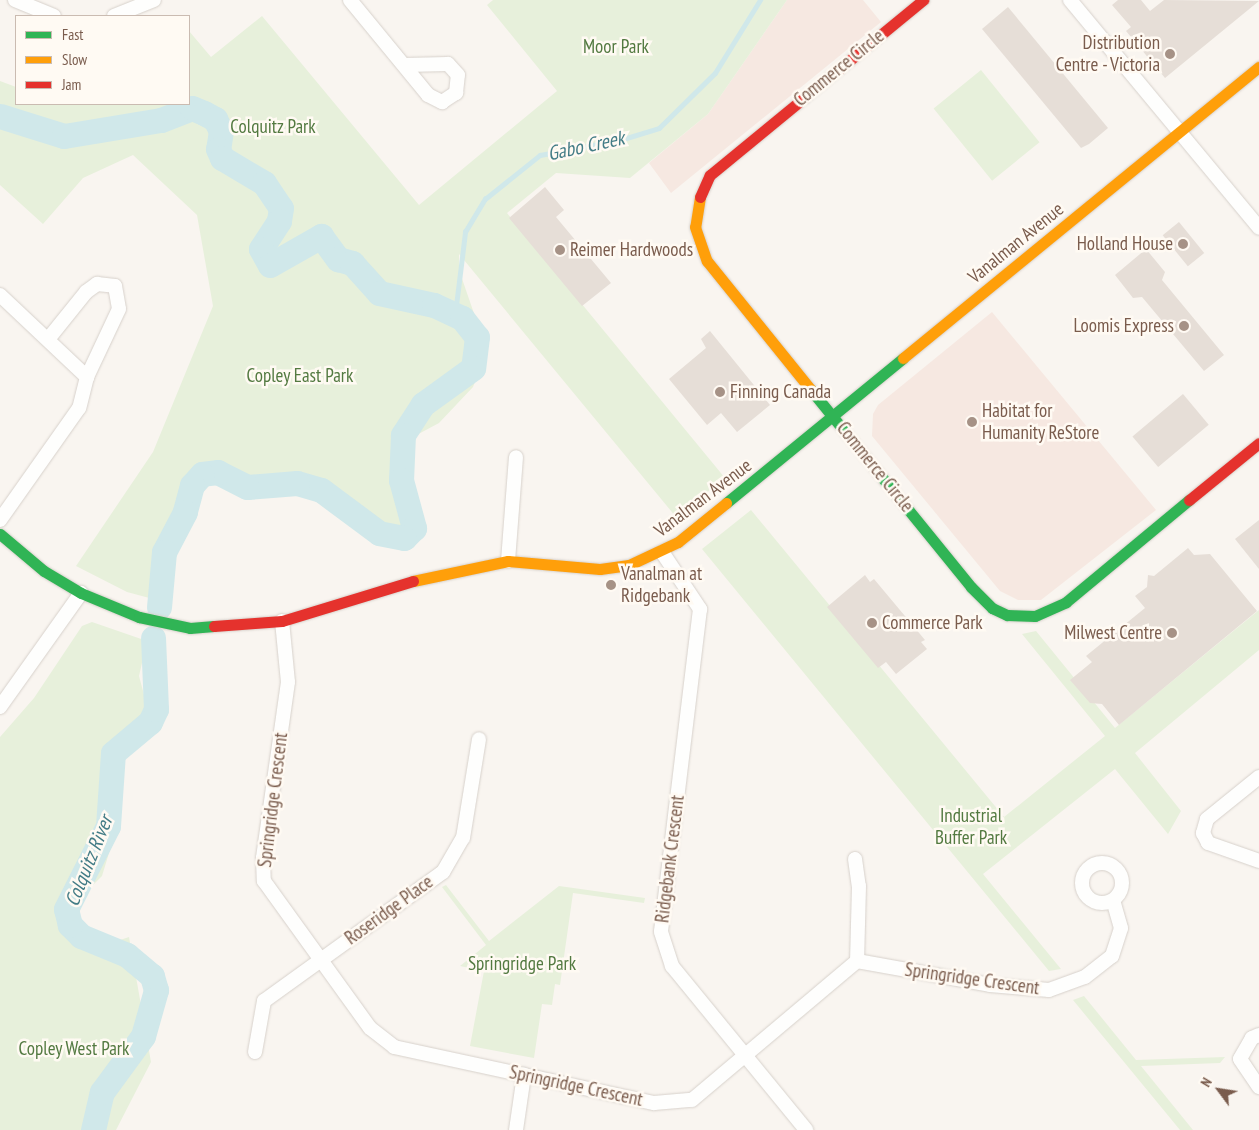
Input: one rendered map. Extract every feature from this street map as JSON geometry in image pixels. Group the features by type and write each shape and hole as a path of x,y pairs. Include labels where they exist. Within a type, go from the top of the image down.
{"street":[{"path":"15,0 52,15"},
{"path":"116,15 154,0"},
{"path":"350,0 405,65"},
{"name":"Commerce Circle","path":"922,0 722,163 710,175 696,207 695,227 707,261 971,586 992,608 1021,617 1053,611 1259,443"},
{"path":"1070,0 1259,228"},
{"name":"Vanalman Avenue","path":"0,534 44,571 81,593 139,617 190,628 282,620 416,580 508,561 600,569 629,565 662,552 1259,67"},
{"path":"0,520 79,408 88,376 119,309 115,286 97,284 86,292 49,338"},
{"path":"0,296 49,338 88,376"},
{"path":"508,561 516,457"},
{"name":"Ridgebank Crescent","path":"662,552 700,609 661,932 672,966 806,1130"},
{"path":"0,707 81,593"},
{"name":"Springridge Crescent","path":"282,620 288,682 263,858 264,881 318,961 370,1028 394,1047 654,1103 692,1100 857,961 990,986 1055,989 1085,978 1112,956 1121,928 1113,900"},
{"name":"Roseridge Place","path":"255,1052 264,1001 443,872 463,838 479,739"},
{"path":"1259,777 1207,819 1203,833 1208,843 1259,861"},
{"path":"855,859 859,886 857,961"},
{"path":"1259,1035 1252,1038 1240,1059 1259,1087"},
{"path":"516,1130 524,1075"}],"shaded area":[{"path":"787,0 863,0 881,22 671,193 649,163 708,114"},
{"path":"992,312 1156,510 1041,600 1018,600 1000,591 872,436 873,414 878,405"}],"green space":[{"path":"493,0 787,0 708,114 630,178 556,173 507,213 725,478 676,517 459,254 459,270 487,351 473,387 439,423 411,438 408,464 413,513 408,522 384,532 338,495 308,480 276,477 257,482 223,472 204,482 192,511 171,540 168,603 127,592 76,566 153,452 213,306 197,215 133,155 83,178 43,224 0,185 0,81 15,87 15,105 190,105 190,32 211,57 262,16 419,205 557,91 487,5"},
{"path":"981,70 1040,142 992,181 934,108"},
{"name":"Industrial Buffer Park","path":"751,510 1004,817 1105,736 1022,634 1036,631 1115,728 1259,610 1259,650 1135,753 1181,811 1168,834 1115,769 983,874 1061,969 1049,971 702,549"},
{"name":"Copley West Park","path":"92,622 147,641 139,676 149,713 142,725 117,741 112,750 118,785 112,843 102,876 84,894 76,922 81,930 108,944 129,937 151,1062 116,1130 0,1130 0,737 34,698 82,626"},
{"name":"Springridge Park","path":"446,885 489,941 559,886 645,898 644,903 573,893 560,985 555,984 552,1005 542,1004 534,1058 470,1046 484,971 460,966 486,945 442,887"},
{"path":"1084,996 1136,1060 1225,1057 1220,1063 1141,1066 1193,1130 1180,1130 1073,1000"}],"building":[{"name":"Distribution Centre - Victoria","path":"1118,0 1141,0 1150,11 1164,0 1259,1 1165,78 1126,31 1131,27 1112,5"},
{"path":"1008,7 1108,128 1089,144 1081,148 982,29"},
{"name":"Reimer Hardwoods","path":"545,187 564,210 556,217 611,283 582,306 509,218"},
{"name":"Holland House","path":"1179,222 1204,253 1188,266 1163,235"},
{"name":"Loomis Express","path":"1146,249 1165,272 1162,280 1224,355 1204,371 1142,297 1133,298 1115,275"},
{"name":"Finning Canada","path":"710,331 770,405 737,432 721,413 707,425 669,379 706,348 701,339"},
{"path":"1183,394 1209,425 1158,467 1132,436"},
{"path":"1259,520 1259,569 1235,539"},
{"name":"Milwest Centre","path":"1188,548 1194,555 1210,554 1257,611 1119,725 1102,704 1090,703 1070,680 1092,662 1086,656 1145,608 1135,596 1147,587 1148,575 1154,576"},
{"name":"Commerce Park","path":"865,575 870,582 874,579 925,640 921,642 927,649 896,674 886,662 878,668 827,607"}],"waterway":[{"name":"Gabo Creek","path":"455,314 465,232 485,199 540,155 620,140 659,128 715,73 760,0"},
{"name":"Gabo Creek","path":"0,116 64,136 161,120 192,108 204,113 215,119 221,131 218,149 222,158 264,183 281,208 279,221 261,249 270,265 321,236 338,259 352,263 379,293 434,305 462,318 477,337 473,368 423,404 403,435 401,480 414,528 404,538 379,533 321,490 297,483 247,487 218,472 202,474 192,485 185,512 164,552 159,607"},
{"name":"Colquitz River","path":"93,1130 102,1092 143,1036 156,990 152,976 127,955 81,936 70,925 66,909 108,826 113,753 150,722 156,709 153,638"}],"traffic: fast":[{"path":"726,503 903,358"},
{"path":"811,390 971,587 992,608 1007,615 1035,616 1066,602 1189,500"},
{"path":"0,534 44,571 81,593 139,617 190,628 214,626"}],"traffic: slow":[{"path":"903,358 1259,67"},
{"path":"700,197 695,227 707,261 811,390"},
{"path":"413,581 508,561 600,569 629,565 678,542 726,503"}],"traffic: jam":[{"path":"700,197 710,175 923,0"},
{"path":"1189,500 1259,443"},
{"path":"214,626 282,621 413,581"}],"place":[{"name":"Distribution Centre - Victoria","path":"1170,54"},
{"name":"Holland House","path":"1183,244"},
{"name":"Reimer Hardwoods","path":"560,250"},
{"name":"Loomis Express","path":"1184,326"},
{"name":"Finning Canada","path":"720,392"},
{"name":"Habitat for Humanity ReStore","path":"972,422"},
{"name":"Vanalman at Ridgebank","path":"611,585"},
{"name":"Commerce Park","path":"872,623"},
{"name":"Milwest Centre","path":"1172,633"}],"park label":[{"name":"Moor Park","path":"616,47"},
{"name":"Colquitz Park","path":"273,127"},
{"name":"Copley East Park","path":"300,376"}]}
